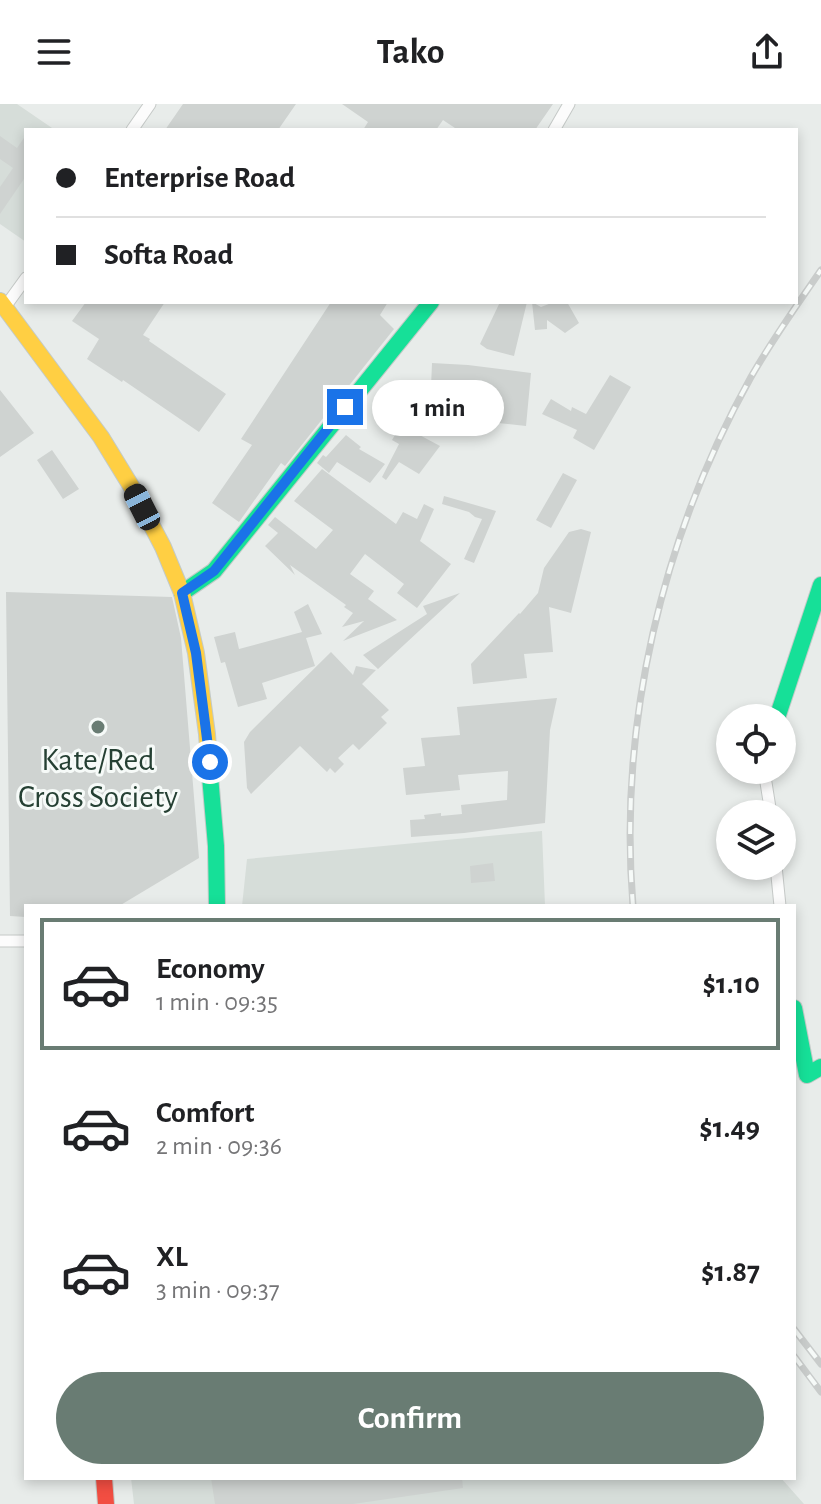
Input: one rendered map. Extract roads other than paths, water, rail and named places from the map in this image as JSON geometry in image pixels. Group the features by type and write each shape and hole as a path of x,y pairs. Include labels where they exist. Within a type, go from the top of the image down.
{"main road":[{"path":"3,304 101,437 124,474 163,547 182,593 196,653 207,734 216,846 217,904"},
{"path":"182,593 214,571 429,304"},
{"path":"782,704 821,585"},
{"path":"796,1014 814,1071"},
{"path":"104,1480 106,1504"}],"street":[{"path":"133,128 150,104"},
{"path":"555,128 569,104"},
{"path":"3,304 24,280"},
{"path":"777,880 780,904"},
{"path":"0,941 24,941"}],"railway":[{"path":"798,304 821,270"},
{"path":"633,904 630,837 640,700 653,633 671,566 693,501 720,438 759,363 798,304"},
{"path":"796,1332 821,1364"},
{"path":"796,1359 821,1392"}],"place":[{"name":"Kate/Red Cross Society","path":"98,727"}]}
